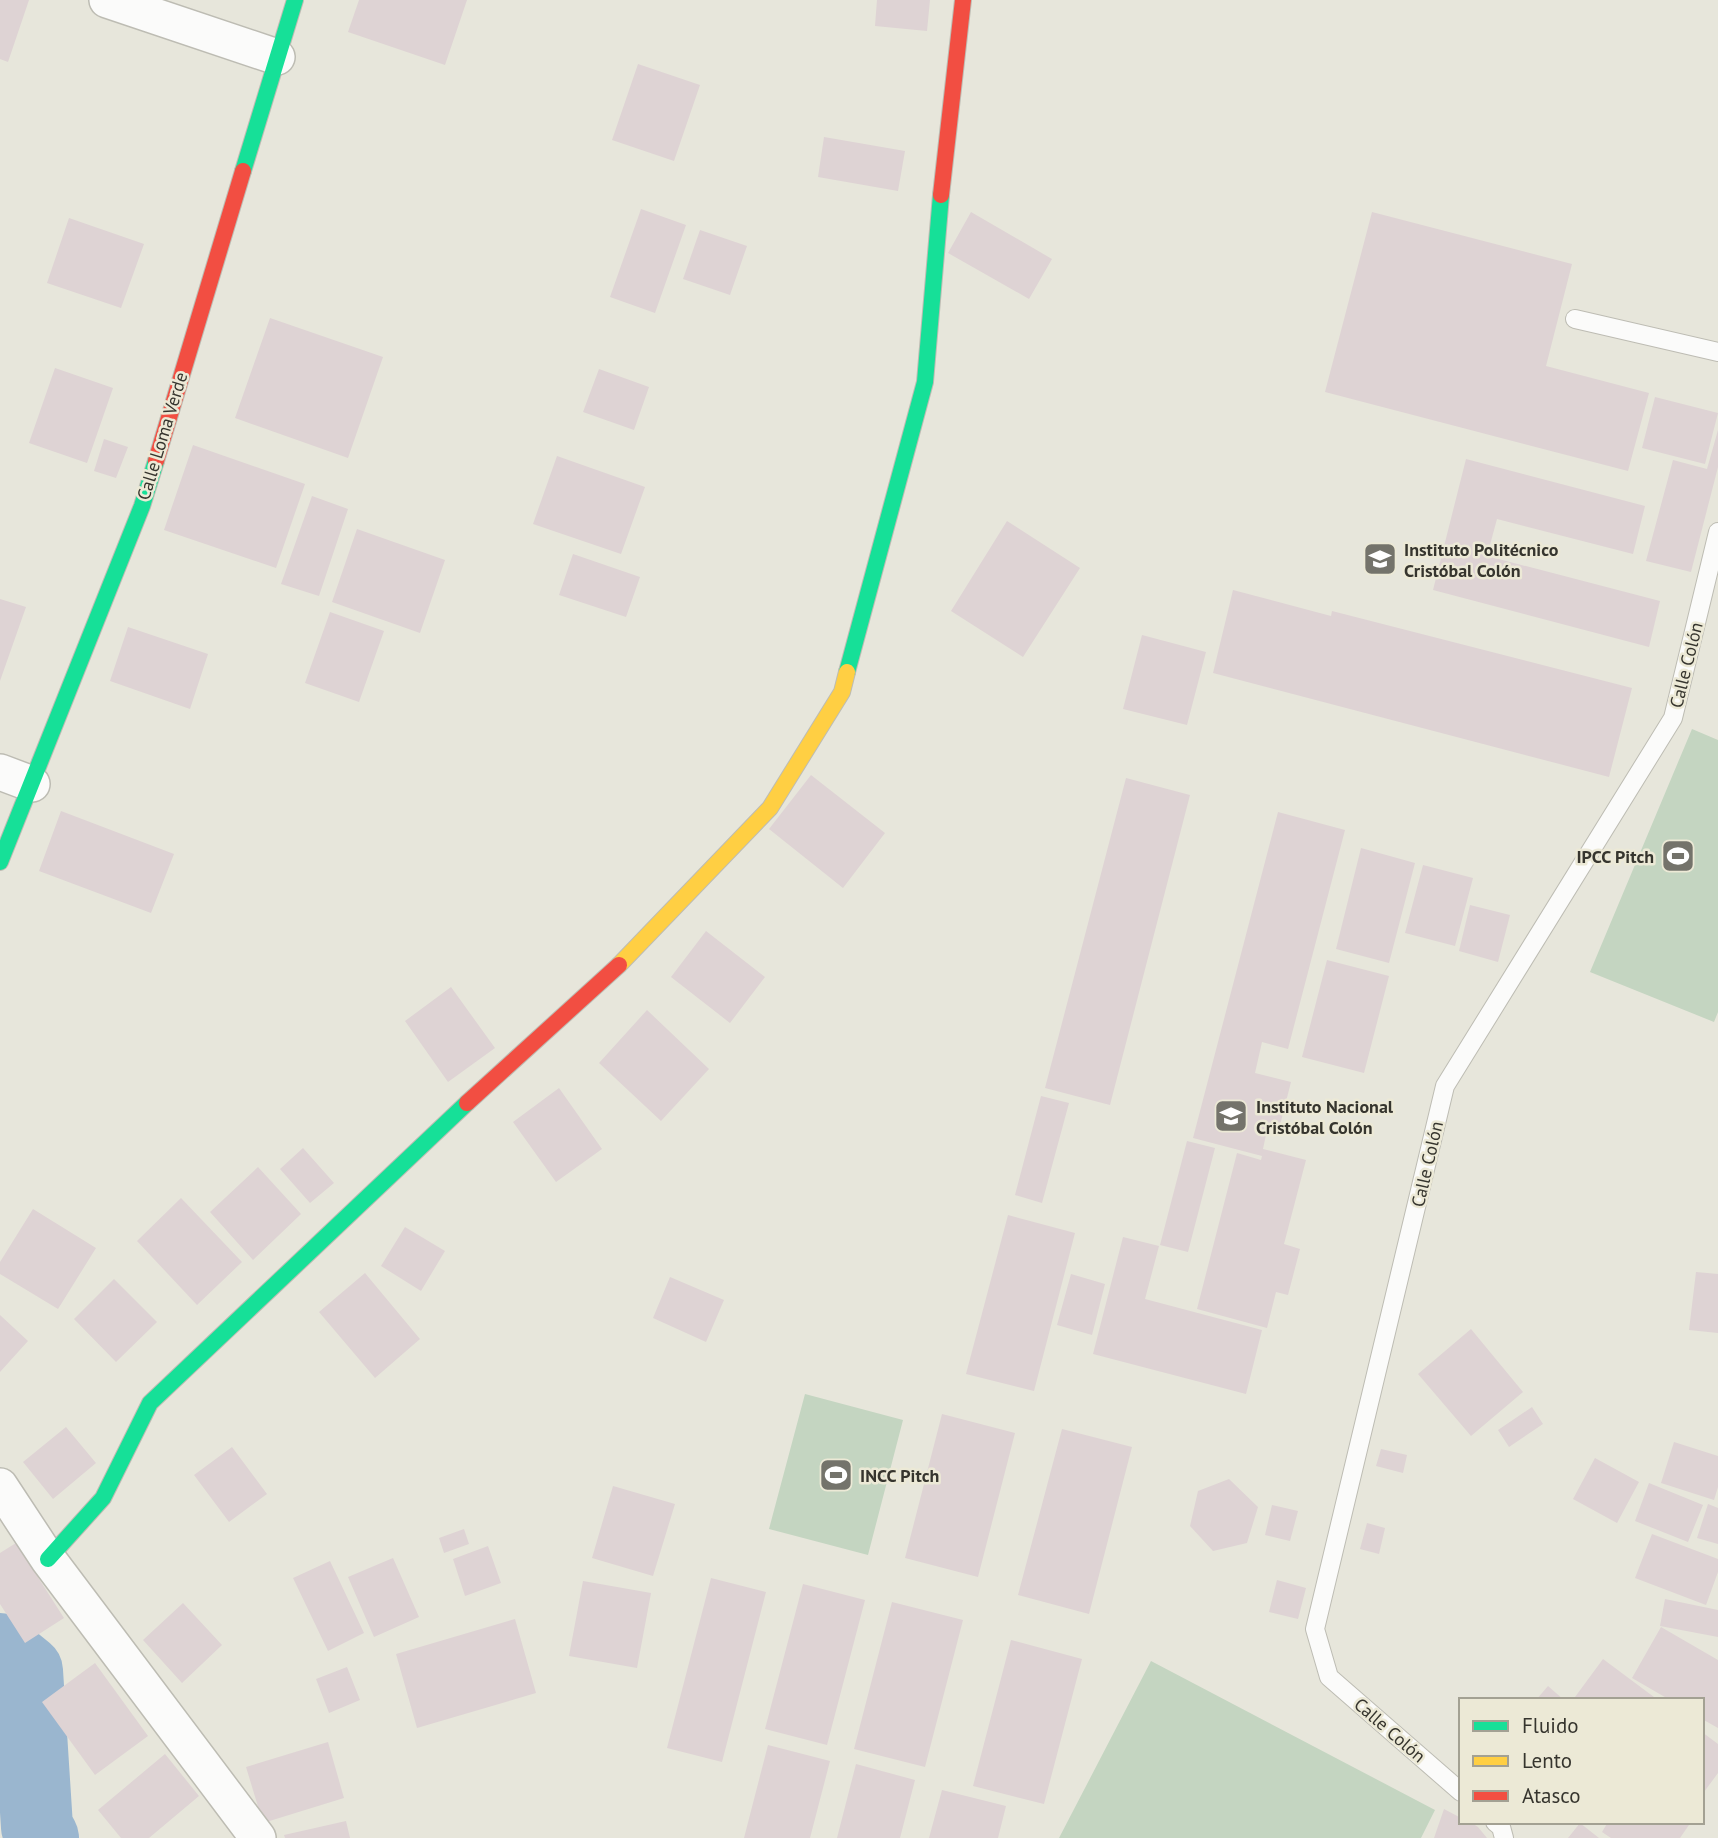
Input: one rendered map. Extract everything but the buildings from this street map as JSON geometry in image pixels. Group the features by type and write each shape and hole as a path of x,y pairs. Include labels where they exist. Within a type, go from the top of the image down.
{"street":[{"path":"107,0 277,57"},
{"name":"Calle Loma Verde","path":"0,862 16,778 142,506 295,0"},
{"path":"48,1559 103,1498 150,1403 426,1140 621,963 770,808 842,692 925,382 944,148 963,0"},
{"path":"0,1486 48,1559 258,1838"}],"lane":[{"path":"1575,319 1718,352"},
{"name":"Calle Colón","path":"1459,1790 1329,1677 1315,1629 1445,1086 1673,718 1718,532"}],"green space":[{"name":"IPCC Pitch","path":"1692,729 1718,740 1718,1012 1714,1022 1590,972"},
{"name":"INCC Pitch","path":"805,1394 903,1420 868,1555 769,1529"},
{"path":"1151,1661 1435,1810 1421,1838 1059,1838"}],"waterway":[{"path":"0,1649 27,1671 37,1827 43,1838"}],"traffic: fast":[{"path":"243,171 295,0"},
{"path":"847,672 925,382 941,195"},
{"path":"0,862 142,506 156,461"},
{"path":"48,1559 103,1498 150,1403 467,1103"}],"traffic: slow":[{"path":"619,965 770,808 842,692 847,672"}],"traffic: jam":[{"path":"941,195 963,0"},
{"path":"156,461 243,171"},
{"path":"467,1103 619,965"}],"place":[{"name":"Instituto Politécnico Cristóbal Colón","path":"1380,559"},
{"name":"IPCC Pitch","path":"1678,856"},
{"name":"Instituto Nacional Cristóbal Colón","path":"1231,1116"},
{"name":"INCC Pitch","path":"836,1475"}]}
